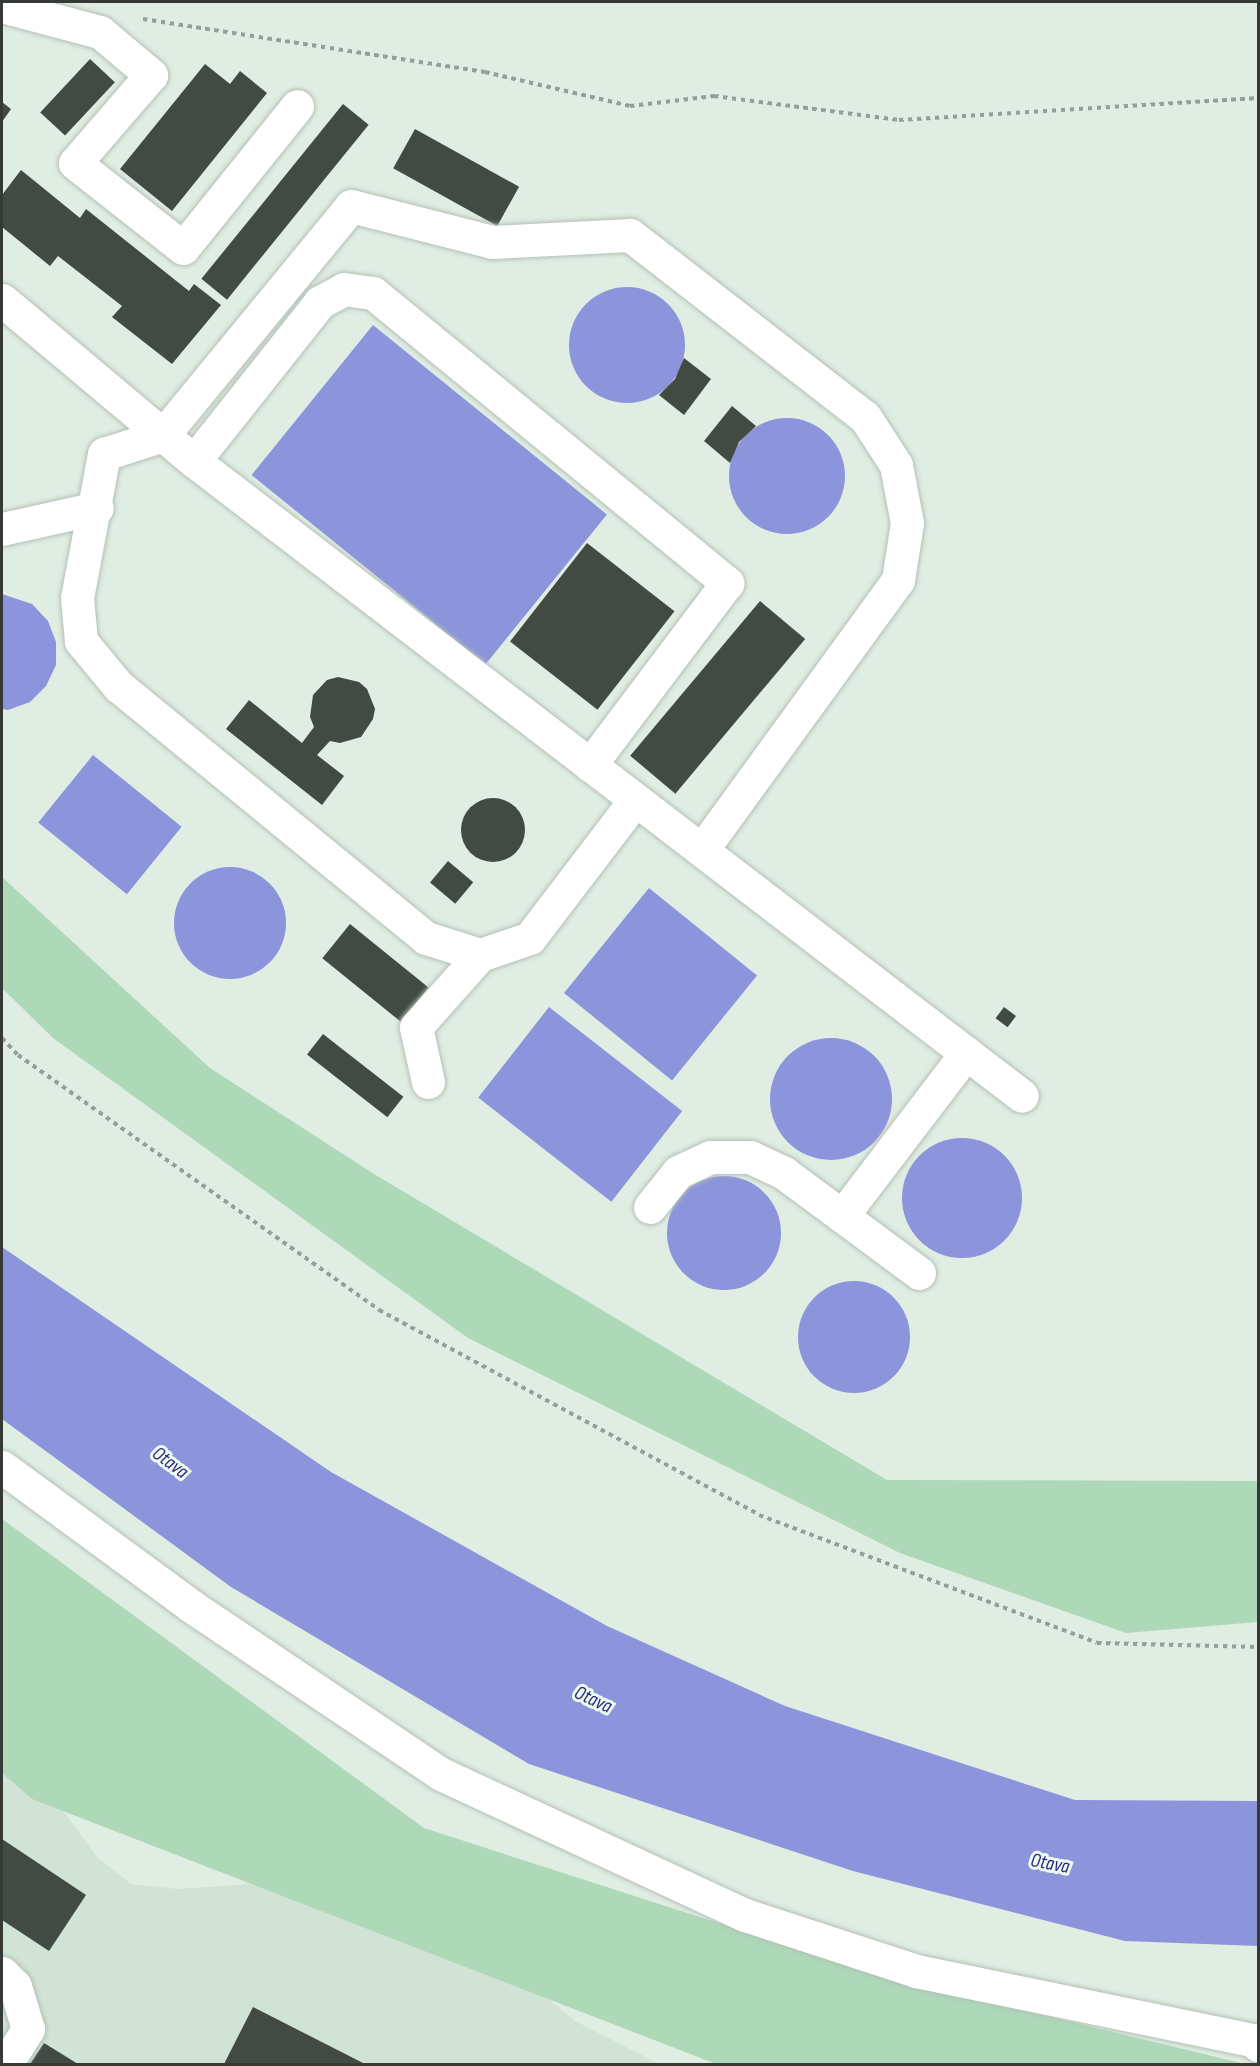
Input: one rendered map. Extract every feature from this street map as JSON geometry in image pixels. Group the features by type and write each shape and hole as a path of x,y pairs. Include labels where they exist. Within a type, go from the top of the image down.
{"street":[{"path":"2,6 100,32 151,75 75,163 183,248 297,106"},
{"path":"480,955 426,938 119,687 81,641 77,598 97,508 104,454 163,435 351,206 492,242 630,235 865,417 897,465 907,523 898,580 702,850"},
{"path":"194,461 320,302 344,289 373,293 728,583 590,765"},
{"path":"2,300 194,461 1022,1096"},
{"path":"2,529 97,508"},
{"path":"428,1082 416,1027 480,955 530,938 635,800"},
{"path":"842,1216 966,1053"},
{"path":"650,1207 678,1172 711,1157 750,1158 784,1173 919,1273"},
{"path":"2,1467 191,1606 441,1774 745,1916 916,1971 1252,2040 1258,2045"},
{"path":"2,1973 15,1986 28,2029 6,2064"}],"path":[{"path":"100,32 136,18 484,72 630,106 714,96 899,120 1258,98"},
{"path":"2,1038 18,1055 379,1310 759,1515 1097,1643 1258,1647"}],"shaded area":[{"path":"2,1743 43,1783 97,1857 131,1884 178,1889 253,1884 530,1983 575,2021 659,2064 2,2064"}],"green space":[{"path":"2,877 210,1068 374,1174 887,1480 1258,1481 1258,1622 1126,1633 900,1553 468,1338 53,1038 2,988"},
{"path":"2,1519 424,1828 882,1976 1245,2064 716,2064 32,1799 2,1773"}],"water":[{"path":"627,287 649,291 668,304 681,323 685,345 681,367 668,386 649,399 627,403 605,399 586,386 573,367 569,345 573,323 586,304 605,291"},
{"path":"373,325 607,514 485,664 252,475"},
{"path":"787,418 809,422 828,435 841,454 845,476 841,498 828,517 809,530 787,534 765,530 746,517 733,498 729,476 733,454 746,435 765,422"},
{"path":"2,594 32,604 48,621 56,642 56,665 46,686 30,702 8,710 2,709"},
{"path":"93,755 182,827 127,894 38,823"},
{"path":"230,867 252,871 270,883 282,901 286,923 282,945 270,963 252,975 230,979 208,975 190,963 178,945 174,923 178,901 190,883 208,871"},
{"path":"649,888 757,975 672,1080 564,993"},
{"path":"549,1007 682,1111 611,1202 478,1098"},
{"path":"831,1038 854,1043 865,1048 874,1056 882,1065 887,1076 892,1099 887,1122 882,1133 874,1142 865,1150 854,1155 831,1160 808,1155 797,1150 788,1142 780,1133 775,1122 770,1099 775,1076 780,1065 788,1056 797,1048 808,1043"},
{"path":"962,1138 985,1143 1004,1156 1017,1175 1022,1198 1017,1221 1004,1240 985,1253 962,1258 939,1253 920,1240 907,1221 902,1198 907,1175 920,1156 939,1143"},
{"path":"724,1176 746,1181 764,1193 776,1211 781,1233 776,1255 764,1273 746,1285 724,1290 702,1285 684,1273 672,1255 667,1233 672,1211 684,1193 702,1181"},
{"name":"Otava","path":"2,1247 331,1472 607,1626 785,1706 1075,1800 1258,1801 1258,1946 1125,1941 853,1871 529,1764 231,1587 2,1419"},
{"path":"854,1281 875,1286 893,1298 905,1316 910,1337 905,1358 893,1376 875,1388 854,1393 833,1388 815,1376 803,1358 798,1337 803,1316 815,1298 833,1286"}],"building":[{"path":"90,59 115,82 65,136 40,112"},
{"path":"205,64 230,84 240,71 267,93 172,211 120,169"},
{"path":"2,102 11,109 2,122"},
{"path":"343,104 369,125 227,300 201,279"},
{"path":"415,129 519,187 497,226 393,168"},
{"path":"21,170 80,218 86,209 189,291 194,284 221,305 172,364 112,317 122,306 58,256 50,266 2,227 2,195"},
{"path":"684,358 711,379 684,415 659,395 675,379"},
{"path":"732,406 756,426 739,442 730,463 704,441"},
{"path":"587,543 674,611 598,710 510,642"},
{"path":"760,601 805,639 675,794 630,756"},
{"path":"338,677 359,682 367,689 375,709 373,719 361,737 340,743 330,741 317,755 344,776 322,805 226,729 249,700 302,743 314,727 310,717 313,695 327,680"},
{"path":"493,798 511,804 519,812 525,830 519,848 511,856 493,862 475,856 467,848 461,830 467,812 475,804"},
{"path":"448,861 473,882 455,904 430,882"},
{"path":"350,924 428,988 401,1022 322,958"},
{"path":"1004,1007 1016,1016 1008,1027 996,1018"},
{"path":"323,1034 403,1097 387,1117 307,1054"},
{"path":"2,1839 86,1895 49,1951 2,1920"},
{"path":"253,2007 365,2064 224,2064"},
{"path":"44,2043 78,2064 30,2064"}]}
